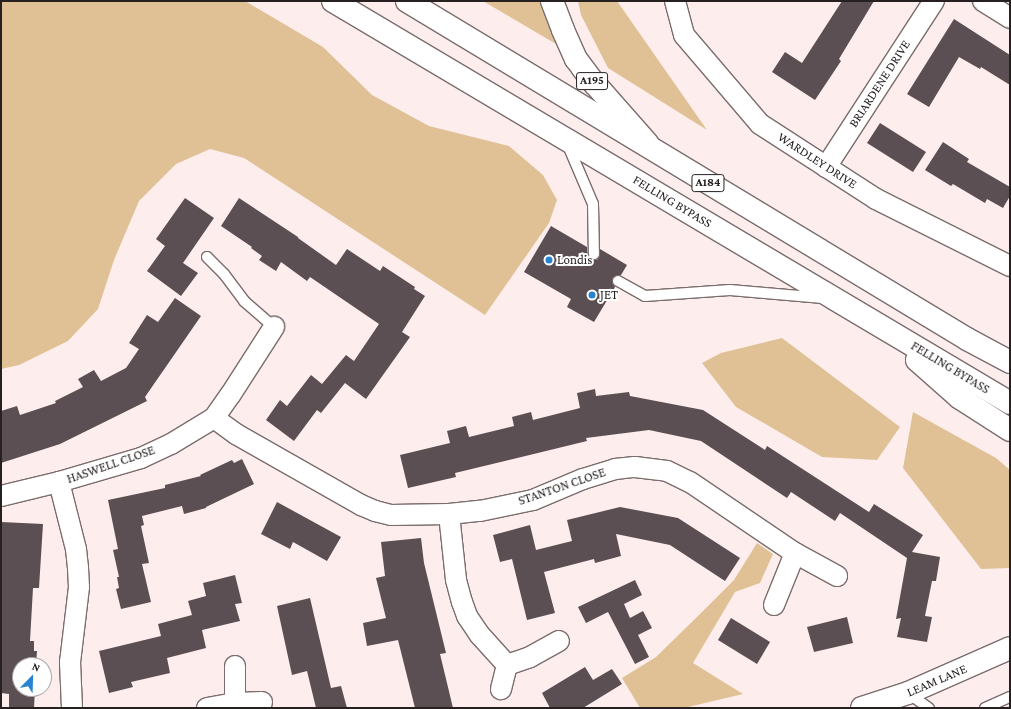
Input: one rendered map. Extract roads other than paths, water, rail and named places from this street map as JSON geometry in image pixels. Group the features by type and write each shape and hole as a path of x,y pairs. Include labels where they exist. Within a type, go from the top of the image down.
{"main road":[{"name":"FELLING BYPASS","path":"333,1 1010,403"},
{"name":"A184","path":"407,1 961,335 1010,362"},
{"name":"A195","path":"552,1 576,59 595,84 652,149"},
{"name":"A184","path":"880,326 960,398 1010,430"},
{"name":"LEAM LANE","path":"862,708 908,693 1010,648"}],"street":[{"name":"WARDLEY DRIVE","path":"675,1 684,35 760,124 876,199 1010,266"},
{"name":"BRIARDENE DRIVE","path":"826,167 934,1"},
{"path":"983,1 1010,18"},
{"name":"HASWELL CLOSE","path":"1,496 59,482 140,458 170,444 214,418 274,327"},
{"name":"STANTON CLOSE","path":"214,418 236,434 375,511 391,515 449,514 488,510 533,500 583,479 615,469 635,467 652,468 681,476 795,554 837,576"},
{"name":"HASWELL CLOSE","path":"59,482 78,568 79,587 70,662 72,708"},
{"path":"449,514 456,580 467,616 479,634 507,665"},
{"path":"774,605 795,554"},
{"path":"507,665 530,657 559,641"},
{"path":"501,689 507,665"},
{"path":"235,666 235,703"},
{"path":"207,708 235,703 262,702"}],"lane":[{"path":"565,138 593,204 594,254"},
{"path":"207,257 224,274 244,301 274,327"},
{"path":"618,281 645,296 730,290 835,299"},
{"path":"908,693 929,708"},
{"path":"985,708 1010,697"}],"place":[{"name":"Londis","path":"549,260"},
{"name":"JET","path":"592,295"}]}
